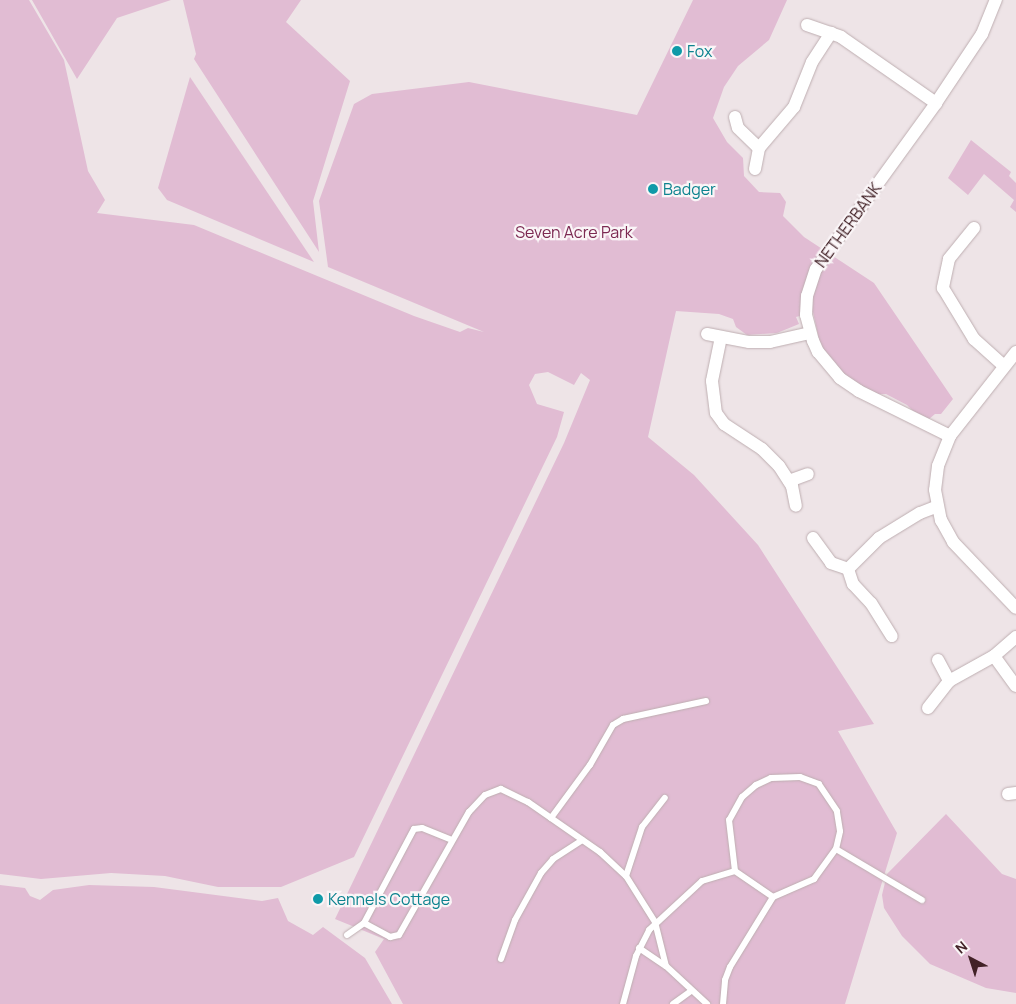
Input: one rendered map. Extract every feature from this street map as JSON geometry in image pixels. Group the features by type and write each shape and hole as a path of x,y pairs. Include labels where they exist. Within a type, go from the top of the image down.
{"street":[{"name":"NETHERBANK","path":"950,436 849,386 818,352 810,333 807,296 816,269 936,104 982,34 996,0"},
{"path":"807,25 832,33 889,68 936,104"},
{"path":"755,169 759,148 794,107 812,62 832,33"},
{"path":"735,117 738,128 759,148"},
{"path":"974,228 949,260 943,288 974,338 1004,366"},
{"path":"707,334 770,342 810,333"},
{"path":"721,337 712,381 716,412 731,430 762,450 789,481 796,506"},
{"path":"1016,352 950,436 936,473 936,507 953,542 1016,608"},
{"path":"789,481 808,474"},
{"path":"848,569 880,538 920,513 936,507"},
{"path":"813,538 831,563 848,569"},
{"path":"848,569 853,584 871,603 892,636"},
{"path":"928,708 949,681 994,656 1016,637"},
{"path":"994,656 1016,686"},
{"path":"938,660 949,681"}],"lane":[{"path":"550,818 590,765 612,725 623,719 706,701"},
{"path":"723,1004 725,980 730,967 773,897 814,879 836,849 840,820 825,790 808,778 771,778 749,790 732,812 729,827 735,871 773,897"},
{"path":"364,924 390,937 399,935 452,840 474,805 496,789 518,796 582,840 626,876 655,922 666,966"},
{"path":"626,876 642,827 665,798"},
{"path":"347,935 364,924 414,829 422,828 452,840"},
{"path":"501,959 515,920 541,873 553,859 582,840"},
{"path":"836,849 922,900"},
{"path":"623,1004 639,948 655,922 702,881 735,871"},
{"path":"639,948 666,966 707,1004"},
{"path":"673,1004 691,991"}],"green space":[{"name":"Seven Acre Park","path":"0,0 29,0 64,60 88,171 105,200 97,213 194,225 414,316 460,332 468,328 484,332 328,267 319,201 354,104 372,94 469,82 637,115 693,0 787,0 769,40 738,66 724,87 713,118 727,142 743,158 744,176 759,192 780,193 786,202 783,216 804,237 874,283 953,399 941,414 935,414 929,419 886,394 875,394 860,385 845,375 826,354 820,344 813,312 796,317 799,324 777,333 747,335 736,327 733,319 719,314 676,311 648,437 694,475 758,545 874,724 838,731 897,833 845,1004 403,1004 375,952 384,939 335,919 564,443 590,380 581,373 574,385 548,372 535,374 529,385 537,404 564,412 557,437 354,857 281,887 218,887 165,876 111,873 41,879 0,874"},
{"path":"32,0 171,0 117,18 77,79"},
{"path":"183,0 301,0 286,22 350,81 313,201 319,252 194,59 196,54"},
{"path":"190,77 314,262 167,200 158,188"},
{"path":"971,140 1011,172 1009,176 1016,183 1016,212 1010,207 1014,200 984,174 968,195 948,178"},
{"path":"946,814 1002,874 1016,879 1016,993 986,988 930,964 902,936 884,908 882,895 887,874"},
{"path":"0,885 25,888 30,896 40,900 53,890 89,885 154,887 262,901 278,898 288,921 313,935 323,927 365,958 392,1004 0,1004"}],"place":[{"name":"Fox","path":"677,51"},
{"name":"Badger","path":"653,189"},
{"name":"Kennels Cottage","path":"318,899"}]}
